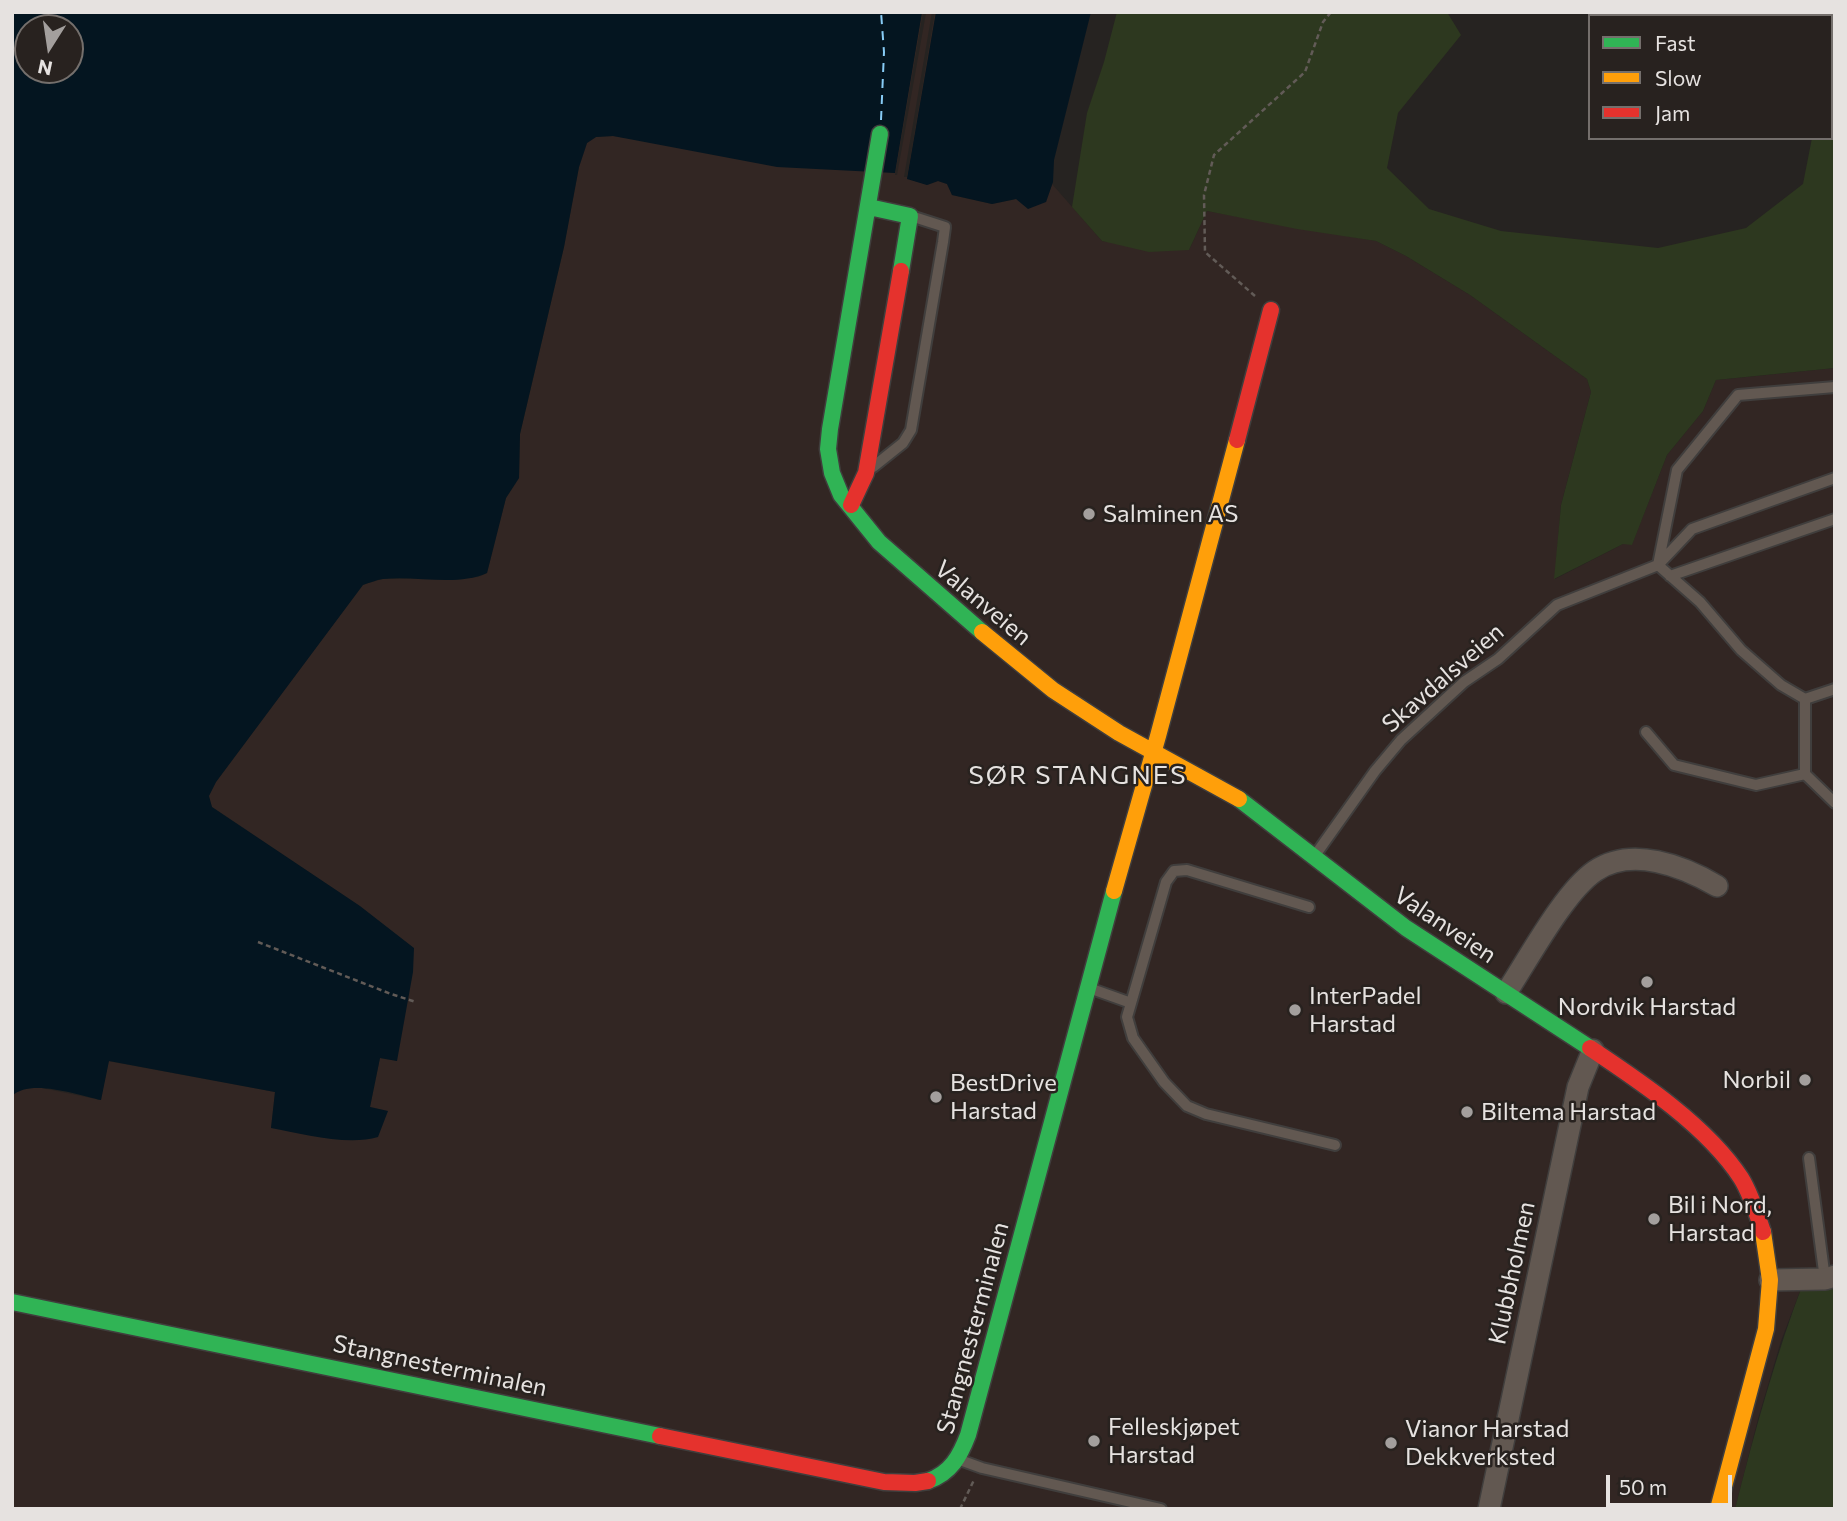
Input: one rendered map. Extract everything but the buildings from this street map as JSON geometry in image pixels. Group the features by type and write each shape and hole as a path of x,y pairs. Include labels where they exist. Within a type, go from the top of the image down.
{"main road":[{"name":"Valanveien","path":"880,134 828,449 831,473 841,495 888,550 1019,663 1119,733 1238,798 1406,928 1593,1050 1669,1104 1721,1152 1742,1179 1756,1210 1766,1241 1770,1280 1766,1329 1718,1509"},
{"path":"851,505 866,473 910,216 869,206"},
{"name":"Stangnesterminalen","path":"12,1302 884,1482 927,1482 943,1475 960,1460 968,1435 1271,310"}],"street":[{"path":"1506,993 1553,920 1577,888 1595,871 1624,860 1649,861 1695,873 1717,886"},
{"name":"Klubbholmen","path":"1489,1509 1578,1087 1593,1050"},
{"path":"1770,1280 1830,1278"}],"lane":[{"path":"866,473 903,443 911,430 914,415 945,227 910,216"},
{"path":"1658,565 1677,470 1738,395 1835,387"},
{"path":"1658,565 1692,529 1835,478"},
{"path":"1670,576 1835,519"},
{"path":"1658,565 1700,603 1741,650 1781,685 1805,699 1835,689"},
{"name":"Skavdalsveien","path":"1314,856 1375,771 1401,740 1464,682 1498,659 1557,605 1658,565"},
{"path":"1805,699 1805,774 1835,803"},
{"path":"1646,732 1674,765 1756,785 1805,774"},
{"path":"1309,907 1187,870 1174,871 1166,882 1127,1017 1133,1038 1164,1082 1187,1106 1206,1114 1335,1145"},
{"path":"1089,988 1131,1003"},
{"path":"1809,1158 1830,1278"},
{"path":"960,1460 993,1471 1161,1509"}],"path":[{"path":"1271,310 1205,252 1204,195 1214,155 1305,72 1323,22 1331,12"},
{"path":"258,942 416,1002"}],"shaded area":[{"path":"922,12 936,12 907,178 927,185 938,181 947,184 952,195 992,204 1016,199 1046,202 1052,184 1102,241 1189,250 1207,211 1376,241 1470,295 1587,379 1591,392 1561,505 1555,579 1623,544 1632,544 1667,455 1703,411 1716,380 1835,368 1835,1280 1805,1278 1781,1341 1735,1509 12,1509 12,1096 18,1090 32,1086 101,1100 108,1061 275,1092 271,1128 387,1111 370,1107 380,1058 397,1061 359,906 212,807 208,796 362,585 382,579 478,577 487,573 506,498 519,478 520,434 564,247 579,167 587,143 596,137 613,136 894,173"}],"green space":[{"path":"1117,12 1447,12 1461,35 1398,113 1387,168 1429,209 1501,231 1658,248 1746,228 1803,184 1812,140 1833,140 1833,14 1659,12 1835,12 1835,368 1716,380 1703,411 1667,455 1632,545 1623,544 1554,579 1561,505 1591,392 1587,379 1470,295 1376,241 1207,211 1189,250 1149,252 1102,241 1072,207 1087,113"},
{"path":"1805,1278 1835,1280 1835,1509 1735,1509 1767,1392"}],"water":[{"path":"12,12 922,12 895,173 777,167 613,136 596,137 587,143 579,167 564,247 520,434 519,478 506,498 487,573 449,580 383,579 363,585 216,782 209,796 212,807 360,906 414,948 413,972 397,1061 380,1058 370,1107 388,1111 378,1137 339,1140 271,1128 275,1092 109,1061 101,1100 42,1088 20,1091 12,1096"},
{"path":"936,12 1091,12 1054,160 1053,182 1046,202 1028,209 1016,199 992,204 952,195 947,184 938,181 927,185 907,179"}],"pier":[{"path":"923,12 926,13 895,175"},
{"path":"932,12 935,12 907,177 904,177"}],"ferry route":[{"path":"881,12 884,52 881,120"}],"traffic: fast":[{"path":"880,134 830,429 828,449 832,473 841,495 879,542 982,632"},
{"path":"869,207 910,216 901,271"},
{"path":"1239,799 1406,928 1590,1048"},
{"path":"928,1481 954,1463 968,1435 1114,891"},
{"path":"12,1302 660,1436"}],"traffic: slow":[{"path":"1114,891 1237,440"},
{"path":"982,632 1053,690 1119,733 1239,799"},
{"path":"1718,1509 1766,1329 1770,1280 1763,1232"}],"traffic: jam":[{"path":"851,505 866,473 901,271"},
{"path":"1237,440 1271,310"},
{"path":"1590,1048 1672,1106 1727,1159 1745,1184 1763,1232"},
{"path":"660,1436 884,1482 928,1481"}],"place":[{"name":"Salminen AS","path":"1089,514"},
{"name":"Nordvik Harstad","path":"1647,982"},
{"name":"InterPadel Harstad","path":"1295,1010"},
{"name":"Norbil","path":"1805,1080"},
{"name":"BestDrive Harstad","path":"936,1097"},
{"name":"Biltema Harstad","path":"1467,1112"},
{"name":"Bil i Nord, Harstad","path":"1654,1219"},
{"name":"Felleskjøpet Harstad","path":"1094,1441"},
{"name":"Vianor Harstad Dekkverksted","path":"1391,1443"}],"district":[{"name":"SØR STANGNES","path":"1078,775"}]}
